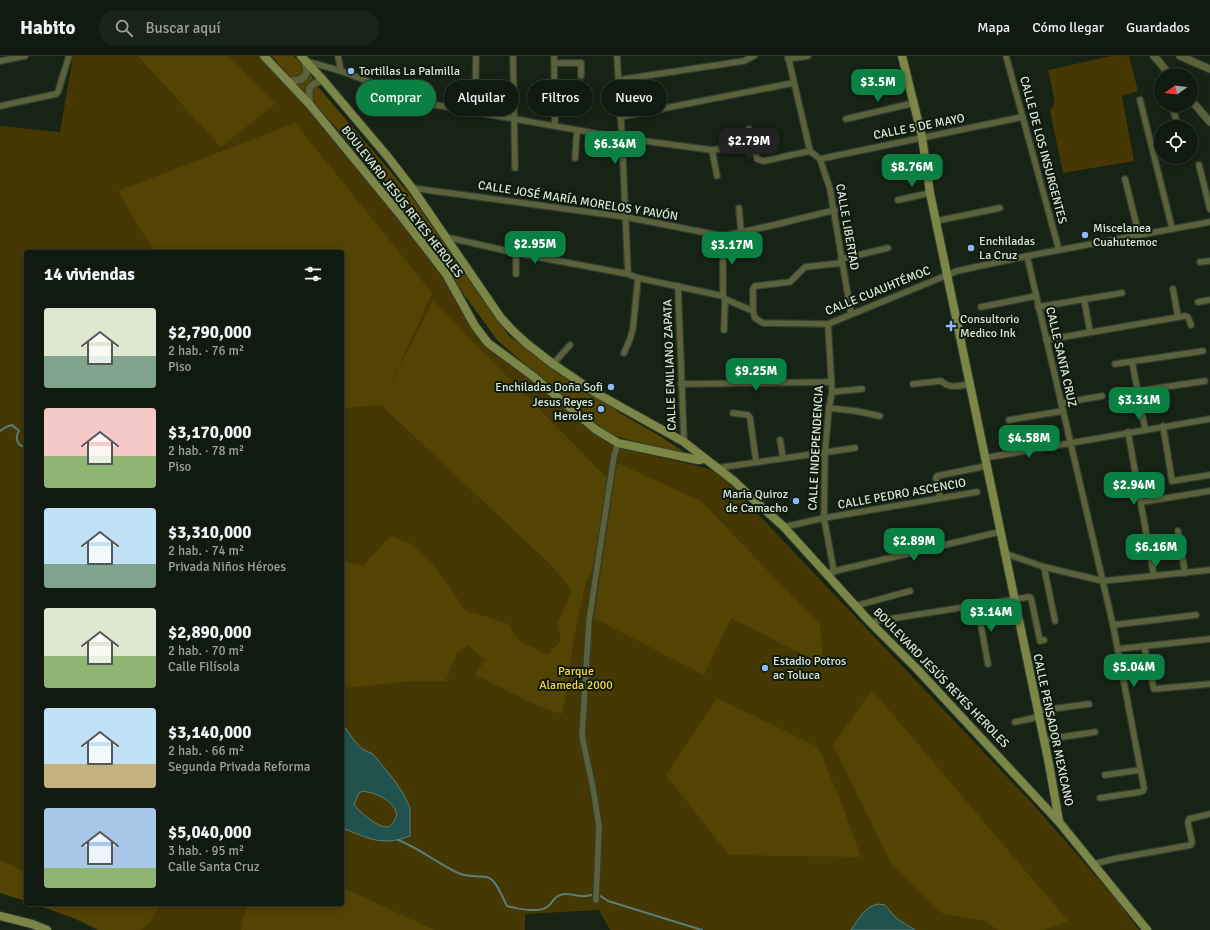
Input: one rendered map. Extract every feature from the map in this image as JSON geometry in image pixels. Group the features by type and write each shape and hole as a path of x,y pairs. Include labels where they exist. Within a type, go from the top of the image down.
{"main road":[{"name":"BOULEVARD JESÚS REYES HEROLES","path":"264,56 310,105 397,211 446,274 475,326 484,339 501,354 547,388 595,429 618,443 698,460 702,457"},
{"name":"CALLE PENSADOR MEXICANO","path":"902,56 922,138 930,192 946,275 1038,714 1059,822"},
{"name":"BOULEVARD JESÚS REYES HEROLES","path":"303,59 323,80 383,151 412,188 501,318 512,331 553,364 596,394 684,442 743,490 784,528 870,622 918,669 1059,822 1147,930"},
{"path":"0,916 32,924 47,930"}],"street":[{"path":"0,60 25,56"},
{"path":"0,106 55,95 58,92 69,56"},
{"path":"338,56 341,71"},
{"path":"476,56 476,80"},
{"path":"514,56 515,168"},
{"path":"554,56 555,126"},
{"path":"617,56 618,80 744,60 754,56"},
{"path":"808,56 788,58 810,151 820,159"},
{"name":"CALLE DE LOS INSURGENTES","path":"1006,56 1059,250"},
{"path":"1154,56 1164,68"},
{"path":"1180,56 1210,69"},
{"path":"288,81 297,81 303,78 306,74 307,71 303,59"},
{"path":"303,59 341,71 422,102 444,106"},
{"path":"554,63 581,63 581,76"},
{"path":"310,105 308,93 310,87 315,82 323,80"},
{"path":"628,274 620,117 793,83"},
{"path":"1140,100 1172,228"},
{"path":"846,119 914,102"},
{"path":"1198,108 1210,122"},
{"path":"497,116 622,138 712,150 753,146"},
{"name":"CALLE 5 DE MAYO","path":"820,159 1022,117"},
{"path":"749,129 757,159 759,161 767,161 810,151"},
{"path":"575,158 577,130"},
{"path":"712,150 717,176"},
{"name":"CALLE LIBERTAD","path":"820,159 835,210 851,314"},
{"path":"1199,165 1210,209"},
{"path":"1125,179 1139,234"},
{"name":"CALLE JOSÉ MARÍA MORELOS Y PAVÓN","path":"412,188 626,217 724,236 835,210"},
{"path":"898,200 930,192"},
{"path":"739,208 741,232"},
{"path":"936,221 1000,208"},
{"name":"CALLE CUAUHTÉMOC","path":"445,237 628,274 638,278 724,297 753,311 755,318 763,323 828,324 957,271 1139,234 1210,222"},
{"path":"724,236 724,330"},
{"path":"753,311 752,289 755,286 790,282 806,267 842,261 888,248"},
{"path":"516,252 516,274"},
{"name":"CALLE SANTA CRUZ","path":"1026,256 1113,625 1144,788 1143,791 1100,798"},
{"path":"1200,262 1210,261"},
{"path":"624,353 633,328 638,278"},
{"name":"CALLE EMILIANO ZAPATA","path":"678,286 684,442"},
{"path":"1173,289 1178,317"},
{"path":"1038,307 1122,293"},
{"path":"982,307 1036,296"},
{"path":"1084,299 1090,332"},
{"path":"1198,302 1210,300"},
{"path":"1046,340 1178,317 1187,317 1191,325"},
{"name":"CALLE INDEPENDENCIA","path":"828,324 832,392 825,452 824,518 834,572"},
{"path":"553,364 570,345"},
{"path":"1115,364 1203,351"},
{"path":"1132,362 1145,429"},
{"path":"913,384 941,381 950,387 969,384"},
{"path":"1138,391 1205,381"},
{"path":"681,384 831,382"},
{"path":"832,392 862,389"},
{"path":"1061,403 1102,396"},
{"path":"829,408 856,411 880,416"},
{"path":"1009,420 1063,411"},
{"path":"733,413 749,416 756,462"},
{"path":"940,498 936,478 937,476 985,462 1128,432 1210,419"},
{"path":"1163,426 1172,481 1210,475"},
{"path":"1128,432 1142,502 1154,576"},
{"path":"780,440 784,458"},
{"path":"596,900 599,826 582,736 590,621 614,456 618,443"},
{"path":"717,468 855,448"},
{"path":"1142,502 1210,491"},
{"name":"CALLE PEDRO ASCENCIO","path":"784,528 824,518 977,492"},
{"path":"1178,531 1185,573"},
{"path":"825,574 999,532"},
{"path":"1004,553 1044,567 1103,581 1210,570"},
{"path":"1044,567 1055,621"},
{"path":"855,606 910,591"},
{"path":"870,622 1029,597 1031,598 1042,641"},
{"path":"977,604 988,664"},
{"path":"1113,625 1196,615"},
{"path":"1118,649 1210,639"},
{"path":"1144,646 1154,689 1210,684"},
{"path":"1015,722 1038,714 1089,704"},
{"path":"1043,740 1095,732"},
{"path":"1105,775 1140,770"},
{"path":"1094,864 1113,859 1190,846 1192,842 1188,823 1189,819 1210,814"}],"green space":[{"name":"Parque Alameda 2000","path":"73,56 259,56 296,96 368,182 439,271 481,341 545,387 589,429 624,449 709,469 722,476 1031,802 1116,899 1139,930 610,930 599,910 525,914 525,930 98,930 76,919 40,906 344,906 344,250 24,250 24,900 0,893 0,126 60,132"},
{"path":"1111,56 1129,56 1138,91 1122,96 1134,161 1063,173 1050,111 1055,102 1048,70"}],"shaded area":[{"path":"138,56 229,56 275,104 221,147"},
{"path":"272,56 294,56 310,71 314,82 408,192 509,336 620,413 660,436 687,454 648,446 613,435 585,416 498,341 379,179 334,125 297,86"},
{"path":"295,123 432,293 387,393 433,301 607,478 595,564 586,582 573,642 562,714 536,705 475,675 485,660 468,645 457,652 446,681 413,681 344,688 344,561 363,566 390,536 412,544 432,564 454,593 464,610 509,624 518,640 548,655 561,640 557,623 572,590 551,565 381,405 344,408 344,250 153,250 118,191"},
{"path":"617,463 701,501 820,625 823,665 731,618 704,675 594,618"},
{"path":"872,690 1068,921 1044,930 998,930 985,921 941,913 890,861 833,745"},
{"path":"717,698 818,747 842,804 861,857 729,855 666,775"},
{"path":"0,860 24,871 24,900 0,893"},
{"path":"344,888 434,930 241,930 243,917 247,906 344,906"},
{"path":"40,906 160,906 149,923 141,930 98,930 76,919"}],"water":[{"path":"344,726 362,749 373,754 395,781 410,808 410,836 391,841 368,838 344,829","holes":["363,791 379,796 392,804 397,814 393,823 387,827 381,826 372,821 354,804 359,793"]},
{"path":"878,904 885,905 896,918 915,930 851,930 865,911"}],"waterway":[{"path":"0,431 12,425 19,431 17,439 19,444 24,447"},
{"path":"398,840 462,875 489,878 497,886 507,906 539,910 547,907 560,895 591,895"},
{"path":"599,895 608,901 702,930"}],"place":[{"name":"Tortillas La Palmilla","path":"351,71"},
{"name":"Miscelanea Cuahutemoc","path":"1085,235"},
{"name":"Enchiladas La Cruz","path":"971,248"},
{"name":"Consultorio Medico Ink","path":"951,326"},
{"name":"Enchiladas Doña Sofi","path":"611,387"},
{"name":"Jesus Reyes Heroles","path":"601,409"},
{"name":"Maria Quiroz de Camacho","path":"796,501"},
{"name":"Estadio Potros ac Toluca","path":"765,668"}]}
